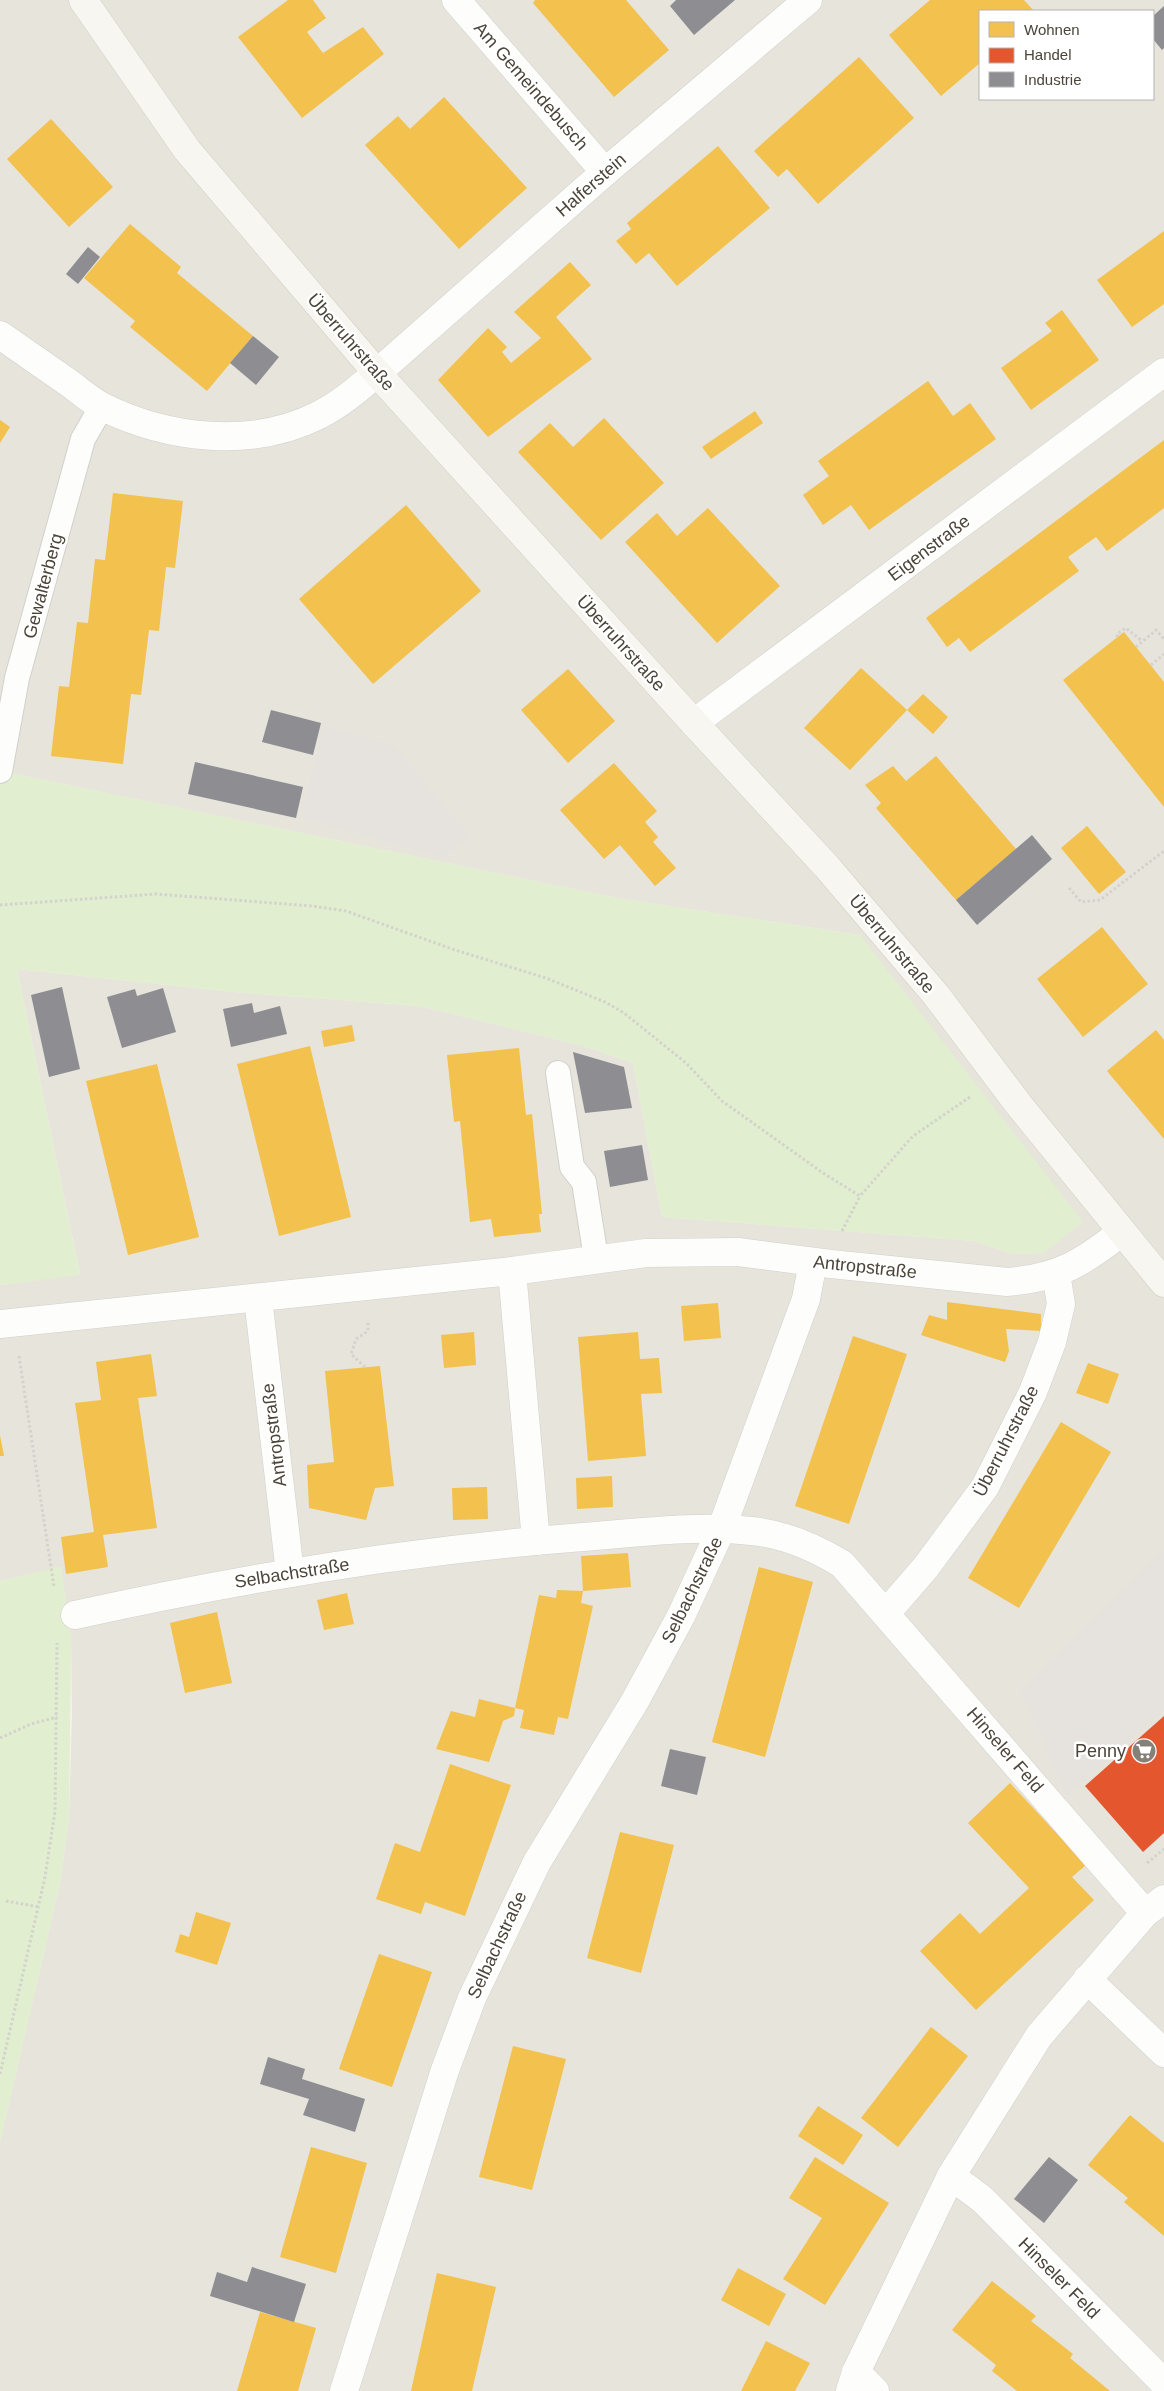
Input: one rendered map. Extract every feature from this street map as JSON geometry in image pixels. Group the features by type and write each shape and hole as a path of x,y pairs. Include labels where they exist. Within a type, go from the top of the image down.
{"main road":[{"name":"Überruhrstraße","path":"83,3 187,150 377,373 694,723 828,867 936,995 998,1078 1164,1283"}],"street":[{"name":"Am Gemeindebusch","path":"456,0 605,172"},
{"name":"Halferstein","path":"377,373 605,172 808,0"},
{"path":"0,336 102,406 156,428 208,436 247,435 283,429 318,416 343,401 377,373"},
{"name":"Eigenstraße","path":"694,723 1164,372"},
{"name":"Antropstraße","path":"5,1324 512,1271 596,1258 646,1253 738,1252 813,1262 1007,1282 1035,1280 1056,1274 1086,1260 1122,1232"},
{"name":"Selbachstraße","path":"344,2391 445,2070 472,1998 537,1862 635,1701 681,1616 721,1530 806,1299 813,1262"},
{"path":"512,1271 536,1541"},
{"name":"Überruhrstraße","path":"887,1612 926,1567 985,1487 1002,1453 1032,1392 1052,1342 1062,1304 1056,1274"},
{"name":"Antropstraße","path":"258,1298 290,1572"},
{"name":"Selbachstraße","path":"75,1615 193,1589 290,1572 536,1541 691,1530 752,1531 792,1539 818,1549 842,1564 865,1588"},
{"name":"Hinseler Feld","path":"860,2385 952,2176 1040,2036 1087,1978 1154,1906 865,1588"},
{"path":"1087,1978 1164,2053"},
{"name":"Hinseler Feld","path":"952,2176 982,2199 1164,2383"}],"lane":[{"name":"Gewalterberg","path":"0,771 17,678 83,439 102,406"},
{"path":"558,1073 572,1167 584,1182 596,1258"}],"path":[{"path":"1118,637 1117,634 1126,628 1142,641"},
{"path":"1136,646 1156,630 1164,639"},
{"path":"1151,665 1164,654"},
{"path":"1069,888 1081,902 1100,900 1164,851"},
{"path":"0,905 156,894 312,906 346,911 454,950 546,978 605,1002 624,1013 686,1063 722,1101 815,1167 860,1196 913,1136 998,1078"},
{"path":"365,1367 351,1354 356,1339 368,1331 367,1286"},
{"path":"5,1324 21,1363 55,1590"},
{"path":"0,2074 39,1907 55,1812 57,1639"},
{"path":"0,1738 31,1724 57,1717"},
{"path":"1143,1866 1164,1849"},
{"path":"6,1901 39,1907"}],"shaded area":[{"path":"0,0 1164,0 1164,2391 0,2391 0,2142 60,1883 69,1818 72,1717 71,1640 61,1567 0,1581 0,1285 80,1274 17,969 233,992 420,1006 584,1046 633,1063 662,1217 974,1241 1013,1254 1044,1253 860,935 617,898 0,771"},
{"path":"323,727 393,745 469,836 442,857 301,818"},
{"path":"1164,1551 1164,1710 1066,1795 1021,1690"}],"green space":[{"path":"0,771 617,898 860,935 1083,1222 1044,1253 1013,1254 974,1241 662,1217 633,1063 584,1046 420,1006 233,992 17,969 80,1275 0,1285"},
{"path":"61,1566 71,1640 69,1818 60,1883 0,2142 0,1581"}],"building: Wohnen":[{"path":"288,0 313,0 326,18 307,32 323,53 363,27 384,54 302,118 238,37"},
{"path":"535,0 626,0 669,50 614,97 533,3"},
{"path":"930,0 1024,0 1033,10 979,10 979,64 941,96 889,35"},
{"path":"859,57 914,118 818,204 787,169 778,177 754,151"},
{"path":"444,97 527,188 459,249 365,145 398,116 410,129"},
{"path":"51,119 113,187 69,227 7,159"},
{"path":"718,146 770,208 677,286 649,253 636,264 616,241 631,229 627,223"},
{"path":"130,224 181,267 177,273 253,336 207,391 130,327 135,321 84,278"},
{"path":"1164,231 1164,304 1132,327 1097,280"},
{"path":"570,262 591,285 556,317 592,359 488,437 438,380 488,328 507,347 502,352 511,363 541,338 514,312"},
{"path":"1062,310 1099,360 1031,410 1001,368 1052,331 1045,323"},
{"path":"928,381 953,416 970,403 996,439 869,530 851,505 823,525 803,495 829,476 818,461"},
{"path":"755,411 763,423 711,459 702,447"},
{"path":"604,418 664,483 601,540 518,452 550,423 573,447"},
{"path":"0,420 10,427 0,443"},
{"path":"1164,440 1164,508 1107,551 1096,537 1068,557 1079,571 970,652 959,638 947,647 926,618"},
{"path":"113,493 183,501 175,568 166,567 159,631 149,630 141,695 131,694 123,764 51,756 59,686 69,687 77,622 88,623 95,559 105,560"},
{"path":"406,505 481,591 373,684 299,599"},
{"path":"708,508 780,586 717,643 625,542 657,513 677,536"},
{"path":"1124,632 1164,682 1164,807 1063,680"},
{"path":"861,668 907,710 850,770 804,728"},
{"path":"568,669 615,721 568,763 521,710"},
{"path":"923,694 948,717 933,734 907,710"},
{"path":"936,756 1016,849 956,900 876,808 881,803 865,785 893,766 906,781"},
{"path":"614,763 657,811 645,822 658,837 653,842 676,868 655,886 620,845 604,859 560,810"},
{"path":"1087,826 1126,872 1099,894 1061,848"},
{"path":"1102,927 1148,984 1083,1037 1037,979"},
{"path":"352,1025 355,1041 324,1047 321,1031"},
{"path":"1156,1030 1164,1040 1164,1139 1107,1071"},
{"path":"310,1046 351,1217 279,1236 237,1064"},
{"path":"519,1048 526,1115 532,1114 542,1214 539,1214 541,1232 494,1237 491,1219 470,1222 460,1121 454,1122 447,1055"},
{"path":"157,1064 199,1237 128,1255 86,1081"},
{"path":"947,1302 1041,1314 1041,1331 1006,1329 1009,1351 1005,1362 921,1335 929,1315 947,1320"},
{"path":"718,1303 721,1338 684,1341 681,1306"},
{"path":"474,1332 476,1365 444,1368 441,1335"},
{"path":"638,1332 640,1359 659,1358 662,1393 641,1394 646,1456 588,1461 578,1337"},
{"path":"853,1336 907,1354 849,1524 795,1506"},
{"path":"151,1354 157,1396 138,1398 157,1528 103,1535 108,1567 66,1574 61,1537 94,1532 75,1403 101,1400 96,1362"},
{"path":"1088,1363 1119,1374 1108,1404 1076,1393"},
{"path":"380,1366 394,1486 375,1488 366,1520 309,1508 307,1465 334,1462 325,1371"},
{"path":"1061,1422 1111,1452 1019,1608 968,1578"},
{"path":"0,1435 4,1456 0,1456"},
{"path":"612,1476 613,1507 577,1509 576,1478"},
{"path":"487,1487 488,1519 453,1520 452,1488"},
{"path":"628,1553 631,1587 583,1591 581,1556"},
{"path":"759,1567 813,1582 765,1757 712,1742"},
{"path":"557,1590 583,1591 581,1603 593,1606 568,1719 558,1717 554,1735 520,1728 524,1710 515,1708 539,1595 556,1598"},
{"path":"347,1593 354,1624 324,1630 317,1600"},
{"path":"217,1612 232,1683 185,1693 170,1623"},
{"path":"479,1699 515,1708 514,1716 503,1721 489,1762 436,1749 451,1711 475,1717"},
{"path":"450,1764 511,1785 465,1916 425,1902 421,1914 376,1899 395,1843 420,1852"},
{"path":"1010,1783 1086,1865 1072,1877 1094,1900 976,2010 920,1951 960,1913 980,1934 1029,1888 968,1823"},
{"path":"620,1832 674,1845 641,1973 587,1958"},
{"path":"196,1912 231,1923 217,1965 175,1952 180,1934 189,1937"},
{"path":"379,1954 432,1972 392,2087 339,2069"},
{"path":"931,2027 968,2056 898,2147 861,2118"},
{"path":"513,2046 566,2059 532,2190 479,2177"},
{"path":"818,2106 863,2135 843,2165 798,2136"},
{"path":"1130,2115 1164,2143 1164,2236 1124,2202 1128,2198 1088,2165"},
{"path":"311,2147 367,2163 336,2273 280,2257"},
{"path":"815,2157 889,2203 825,2305 783,2279 822,2218 789,2198"},
{"path":"738,2268 786,2294 769,2326 721,2300"},
{"path":"437,2273 496,2287 472,2391 411,2391"},
{"path":"992,2281 1036,2316 1031,2321 1073,2354 1070,2358 1110,2391 1017,2391 992,2371 996,2365 952,2330"},
{"path":"260,2312 316,2328 298,2391 237,2391"},
{"path":"766,2341 810,2363 795,2391 741,2391"}],"building: Handel":[{"name":"Penny","path":"1164,1716 1164,1833 1143,1852 1085,1786"}],"building: Industrie":[{"path":"676,0 735,0 694,35 670,6"},
{"path":"1164,6 1164,48 1162,50 1154,40 1154,15"},
{"path":"88,247 100,257 78,284 66,274"},
{"path":"253,336 279,357 256,385 230,363"},
{"path":"271,710 321,723 313,755 262,742"},
{"path":"195,762 303,787 296,818 188,794"},
{"path":"1032,835 1052,859 977,925 956,900"},
{"path":"62,987 80,1069 49,1077 31,995"},
{"path":"163,988 176,1032 122,1048 107,997 135,989 137,996"},
{"path":"252,1003 254,1013 280,1006 287,1034 231,1047 223,1009"},
{"path":"573,1052 624,1067 632,1108 585,1113"},
{"path":"642,1145 648,1180 610,1187 604,1151"},
{"path":"670,1749 706,1757 697,1795 661,1786"},
{"path":"268,2057 305,2069 302,2079 365,2099 355,2132 303,2115 309,2099 260,2084"},
{"path":"1049,2157 1078,2180 1044,2223 1014,2199"},
{"path":"252,2267 306,2284 294,2322 210,2296 217,2272 247,2282"}],"place":[{"name":"Penny","path":"1144,1751"}]}
